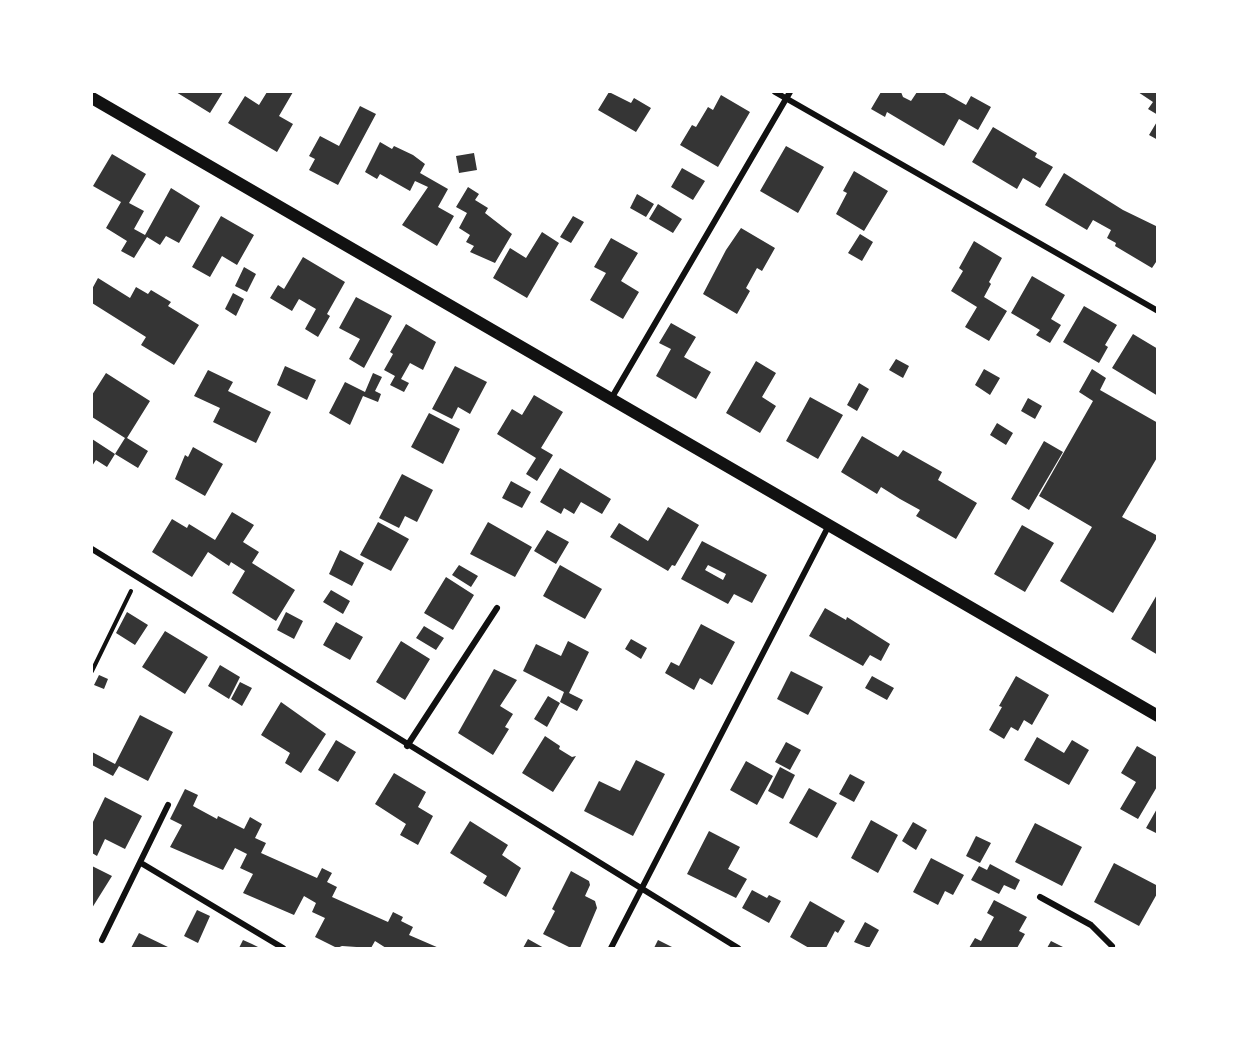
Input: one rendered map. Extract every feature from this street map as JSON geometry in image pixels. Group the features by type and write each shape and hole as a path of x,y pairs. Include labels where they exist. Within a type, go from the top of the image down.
{"main road":[{"path":"92,98 828,527 1158,716"}],"street":[{"path":"775,92 1158,311"},
{"path":"611,399 790,92"},
{"path":"611,948 828,527"},
{"path":"92,549 407,746 738,948"},
{"path":"407,746 497,608"},
{"path":"102,940 168,805"},
{"path":"141,863 283,948"},
{"path":"1040,897 1091,925 1114,948"}],"path":[{"path":"92,671 138,577"}],"building":[{"path":"176,92 223,92 210,113"},
{"path":"267,92 293,92 279,116 293,124 277,152 228,123 245,96 259,105"},
{"path":"609,92 631,103 634,98 651,108 636,132 598,110"},
{"path":"881,92 901,92 903,97 911,101 917,92 943,92 966,105 971,96 991,107 978,130 959,119 944,146 887,112 885,117 871,109"},
{"path":"1138,92 1158,92 1158,115 1148,109 1153,102"},
{"path":"721,95 750,112 718,167 680,145 692,125 696,127 708,107 713,110"},
{"path":"360,106 376,114 338,185 309,170 315,159 309,156 320,136 339,146"},
{"path":"1158,120 1158,140 1149,135"},
{"path":"993,127 1037,153 1035,157 1053,167 1040,188 1023,178 1017,189 972,162"},
{"path":"380,142 392,149 394,146 413,155 425,164 420,173 448,189 438,207 454,216 437,246 402,225 428,187 415,181 410,191 380,174 377,179 365,172"},
{"path":"786,146 824,167 798,213 760,191"},
{"path":"474,153 477,170 459,173 456,156"},
{"path":"112,154 146,174 129,203 144,211 134,229 145,235 171,188 200,206 179,243 166,236 160,245 147,237 134,258 121,251 127,241 106,228 121,202 93,186"},
{"path":"682,168 705,181 693,200 671,187"},
{"path":"854,171 888,191 864,231 836,214 847,193 843,191"},
{"path":"1064,173 1123,210 1158,227 1158,259 1152,268 1115,246 1116,243 1107,238 1111,230 1093,220 1087,230 1045,205"},
{"path":"468,187 479,194 475,200 488,208 485,213 512,234 495,263 470,252 474,246 466,242 470,235 459,228 467,213 456,207"},
{"path":"637,194 654,204 646,217 630,208"},
{"path":"658,204 682,219 673,233 649,219"},
{"path":"221,216 254,235 237,265 222,256 210,277 192,267"},
{"path":"573,216 584,222 571,243 560,237"},
{"path":"741,228 775,248 762,271 757,268 746,288 750,291 737,314 703,294 726,250"},
{"path":"542,232 559,243 527,298 493,278 510,248 526,258"},
{"path":"860,234 873,242 862,261 848,253"},
{"path":"611,238 638,253 621,281 639,292 623,319 590,300 606,273 594,267"},
{"path":"974,241 1002,258 984,297 1007,311 989,341 965,327 977,307 951,291 963,271 959,268"},
{"path":"303,257 345,282 327,314 330,316 318,337 305,329 316,309 299,299 292,311 270,298 278,285 284,289"},
{"path":"244,267 256,274 247,292 235,286"},
{"path":"1032,276 1065,295 1051,319 1061,325 1050,343 1036,335 1040,330 1011,313"},
{"path":"98,278 130,298 136,287 148,294 151,290 171,302 168,306 199,325 174,365 141,345 146,337 92,303 92,289"},
{"path":"233,293 244,299 236,316 225,309"},
{"path":"356,297 392,316 364,368 349,359 360,339 339,328"},
{"path":"1084,306 1117,325 1105,345 1108,347 1099,363 1063,342"},
{"path":"671,323 696,337 684,357 711,372 696,399 656,376 671,349 659,343"},
{"path":"406,324 436,342 423,370 410,363 401,379 409,383 404,392 390,385 395,376 384,370 393,354 390,352"},
{"path":"1133,334 1158,349 1158,396 1112,368"},
{"path":"896,359 909,366 903,378 889,370"},
{"path":"756,361 776,373 762,397 776,406 760,433 726,413"},
{"path":"285,366 316,380 307,400 277,385"},
{"path":"455,366 487,382 470,414 458,407 452,419 432,409"},
{"path":"984,369 1000,378 990,395 975,385"},
{"path":"1092,369 1106,378 1100,390 1158,423 1158,456 1122,517 1158,536 1113,613 1060,581 1092,527 1039,496 1093,401 1079,392"},
{"path":"208,370 233,382 228,391 271,412 256,443 213,422 220,408 194,396"},
{"path":"106,373 150,401 127,438 148,451 138,468 115,454 125,438 92,417 92,395"},
{"path":"373,373 382,377 375,391 381,394 378,402 363,396 350,425 329,413 345,382 365,392"},
{"path":"859,383 869,389 857,411 847,405"},
{"path":"534,395 563,412 541,448 553,455 537,481 526,474 536,458 497,434 512,409 522,415"},
{"path":"810,397 843,415 818,459 786,441"},
{"path":"1028,398 1042,406 1035,419 1021,411"},
{"path":"429,413 460,429 443,464 411,447"},
{"path":"997,423 1013,433 1006,445 990,435"},
{"path":"862,436 898,457 903,450 942,472 938,480 977,503 956,539 916,516 920,510 881,487 877,494 841,472"},
{"path":"92,439 115,454 107,467 96,460 92,466"},
{"path":"1044,441 1063,452 1029,510 1011,499"},
{"path":"193,447 223,464 205,496 175,479 185,455 188,457"},
{"path":"560,468 611,499 602,514 581,502 574,514 564,508 561,514 540,502"},
{"path":"402,474 433,490 417,522 405,516 399,528 379,518"},
{"path":"511,481 531,492 522,508 502,498"},
{"path":"668,507 699,525 675,566 672,565 668,571 610,537 619,523 648,541"},
{"path":"232,512 254,525 243,542 259,552 252,563 295,590 276,621 232,593 245,571 231,562 229,566 208,552 192,577 152,552 172,519 187,528 189,524 215,540"},
{"path":"378,522 409,539 391,571 360,555"},
{"path":"488,522 532,547 515,577 470,554"},
{"path":"1022,525 1054,543 1025,592 994,574"},
{"path":"547,530 569,542 556,564 534,551"},
{"path":"702,541 767,575 752,603 734,594 728,604 681,579","holes":["708,565 726,574 723,580 705,570"]},
{"path":"340,550 364,563 352,586 329,574"},
{"path":"459,565 478,576 471,587 452,575"},
{"path":"560,565 602,589 585,619 543,596"},
{"path":"446,577 474,595 453,630 424,613"},
{"path":"331,590 350,601 343,614 323,602"},
{"path":"1158,593 1158,655 1131,639"},
{"path":"825,608 846,620 847,617 890,644 881,661 870,655 863,666 809,636"},
{"path":"127,612 148,625 135,645 116,633"},
{"path":"286,612 303,621 294,639 277,630"},
{"path":"336,622 363,637 350,660 323,645"},
{"path":"701,624 735,642 712,685 700,678 694,690 665,673 671,662 679,666"},
{"path":"424,626 444,638 436,650 416,638"},
{"path":"165,631 208,657 185,694 142,667"},
{"path":"631,639 647,648 641,659 625,649"},
{"path":"401,641 430,659 405,700 376,682"},
{"path":"568,641 589,652 569,693 583,700 577,711 560,702 564,692 523,671 536,644 561,656"},
{"path":"220,665 240,677 229,699 208,686"},
{"path":"494,669 517,680 500,706 513,714 505,727 509,729 493,755 458,733"},
{"path":"791,671 823,687 808,715 777,699"},
{"path":"99,675 108,679 104,689 94,685"},
{"path":"872,676 894,688 887,700 865,688"},
{"path":"1016,676 1049,695 1032,725 1024,720 1018,731 1011,727 1004,739 989,730"},
{"path":"240,682 252,688 242,706 231,699"},
{"path":"548,696 560,703 547,727 534,719"},
{"path":"281,702 326,734 301,773 285,763 290,753 261,735"},
{"path":"140,715 173,732 148,781 119,766 113,776 92,765 92,752 115,764"},
{"path":"545,736 560,746 559,749 572,757 576,756 553,792 522,773"},
{"path":"1037,737 1064,753 1072,740 1089,750 1069,785 1024,760"},
{"path":"336,740 356,752 338,782 318,770"},
{"path":"786,742 801,750 790,770 775,762"},
{"path":"1137,746 1158,758 1158,785 1138,819 1120,809 1136,782 1121,773"},
{"path":"636,760 665,774 633,836 584,811 599,781 620,791"},
{"path":"746,761 773,776 757,805 730,790"},
{"path":"780,767 795,775 783,799 768,791"},
{"path":"394,773 426,792 418,807 433,816 418,845 400,835 406,824 375,804"},
{"path":"850,774 865,782 854,802 839,794"},
{"path":"809,788 837,803 817,838 789,823"},
{"path":"185,789 198,795 193,806 217,819 218,816 244,829 250,817 262,824 255,838 266,843 261,853 317,878 322,868 332,873 327,882 337,887 332,897 388,922 393,912 403,917 401,921 413,927 409,935 439,948 386,948 375,941 371,948 342,946 337,948 315,937 325,918 312,912 316,903 304,896 294,915 243,893 253,874 240,868 247,854 235,848 223,870 170,847 182,825 170,819"},
{"path":"105,797 142,816 125,849 105,839 97,856 92,853 92,824"},
{"path":"1158,807 1158,834 1146,828"},
{"path":"871,820 898,835 878,873 851,858"},
{"path":"470,821 508,845 502,855 521,868 506,897 483,883 487,876 450,853"},
{"path":"913,822 927,830 916,850 902,841"},
{"path":"1035,823 1082,847 1062,886 1015,862"},
{"path":"709,831 740,847 728,869 747,879 736,898 687,874"},
{"path":"976,836 991,843 980,863 966,856"},
{"path":"931,858 964,875 953,895 945,891 938,905 913,892"},
{"path":"1114,863 1158,886 1158,892 1139,926 1094,902"},
{"path":"990,864 1020,880 1015,890 1004,885 999,894 971,880 979,866 987,870"},
{"path":"92,866 112,876 92,908"},
{"path":"571,871 589,881 590,885 585,896 595,901 597,908 580,948 571,948 543,934 555,911 552,909"},
{"path":"752,890 767,898 769,895 781,901 769,923 742,908"},
{"path":"994,900 1027,917 1019,931 1025,934 1017,948 969,948 975,938 981,941 994,917 987,913"},
{"path":"810,901 845,921 838,933 835,931 826,948 809,948 790,937"},
{"path":"197,910 210,916 198,943 184,936"},
{"path":"865,922 879,930 869,948 854,942"},
{"path":"139,933 170,948 131,948"},
{"path":"528,939 544,948 523,948"},
{"path":"243,940 252,944 260,948 239,948"},
{"path":"658,940 674,948 654,948"},
{"path":"1051,941 1065,948 1047,948"}]}
